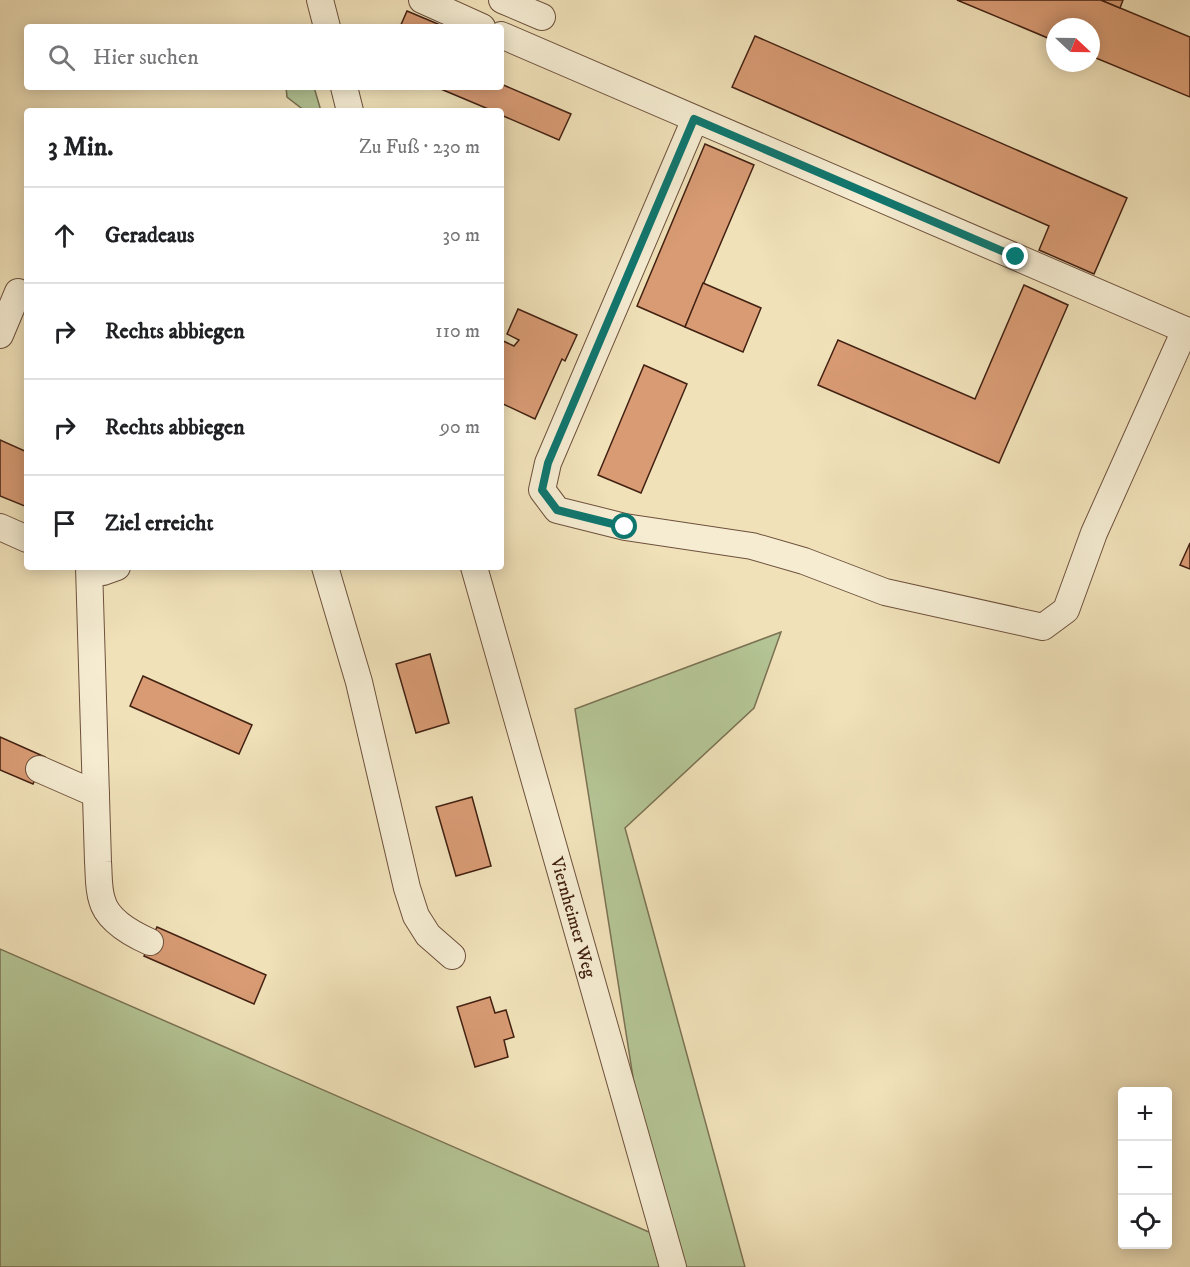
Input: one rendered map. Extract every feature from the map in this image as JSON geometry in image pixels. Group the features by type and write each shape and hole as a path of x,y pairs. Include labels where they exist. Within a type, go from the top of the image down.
{"street":[{"path":"320,0 326,24"},
{"path":"422,0 475,24"},
{"path":"501,0 542,17"},
{"path":"504,36 1188,331 1094,533 1066,610 1043,627 885,592 804,561 752,546 625,527 557,510 542,490 548,463 694,119"},
{"path":"345,90 349,108"},
{"path":"0,334 18,292"},
{"path":"0,526 24,537"},
{"path":"90,570 101,898 106,912 139,937 150,942"},
{"path":"326,570 359,682 407,888 416,916 428,935 452,956"},
{"name":"Viernheimer Weg","path":"475,570 673,1267"},
{"path":"39,769 96,794"}],"green space":[{"path":"286,90 315,90 320,108 301,108 287,97"},
{"path":"781,632 754,708 625,828 745,1267 0,1267 0,949 658,1236 575,709"}],"building":[{"path":"957,0 1101,0 1190,37 1190,97 1100,60 1100,18 1046,18 1046,37"},
{"path":"1101,0 1123,0 1120,8"},
{"path":"407,11 438,24 401,24"},
{"path":"755,36 1127,198 1094,274 1039,250 1049,226 732,87"},
{"path":"504,85 571,114 559,140 504,116 504,108 486,108 443,90 504,90"},
{"path":"705,144 754,165 685,327 637,306"},
{"path":"703,283 761,308 743,352 685,327"},
{"path":"1024,285 1068,305 999,463 818,385 838,340 975,399"},
{"path":"518,309 577,335 565,361 562,359 535,419 504,404 504,341 514,346 519,340 507,334"},
{"path":"644,365 687,384 641,493 598,475"},
{"path":"0,440 24,451 24,506 0,496"},
{"path":"1190,543 1190,569 1180,565"},
{"path":"430,654 449,723 416,733 396,664"},
{"path":"143,676 252,725 239,754 130,706"},
{"path":"0,737 45,757 33,784 0,770"},
{"path":"472,797 491,866 456,876 436,807"},
{"path":"157,927 266,975 254,1004 144,956"},
{"path":"490,997 495,1013 506,1010 514,1037 504,1040 508,1057 475,1067 457,1007"}],"route":[{"path":"625,527 557,510 542,490 548,463 694,119 1016,257"}]}
